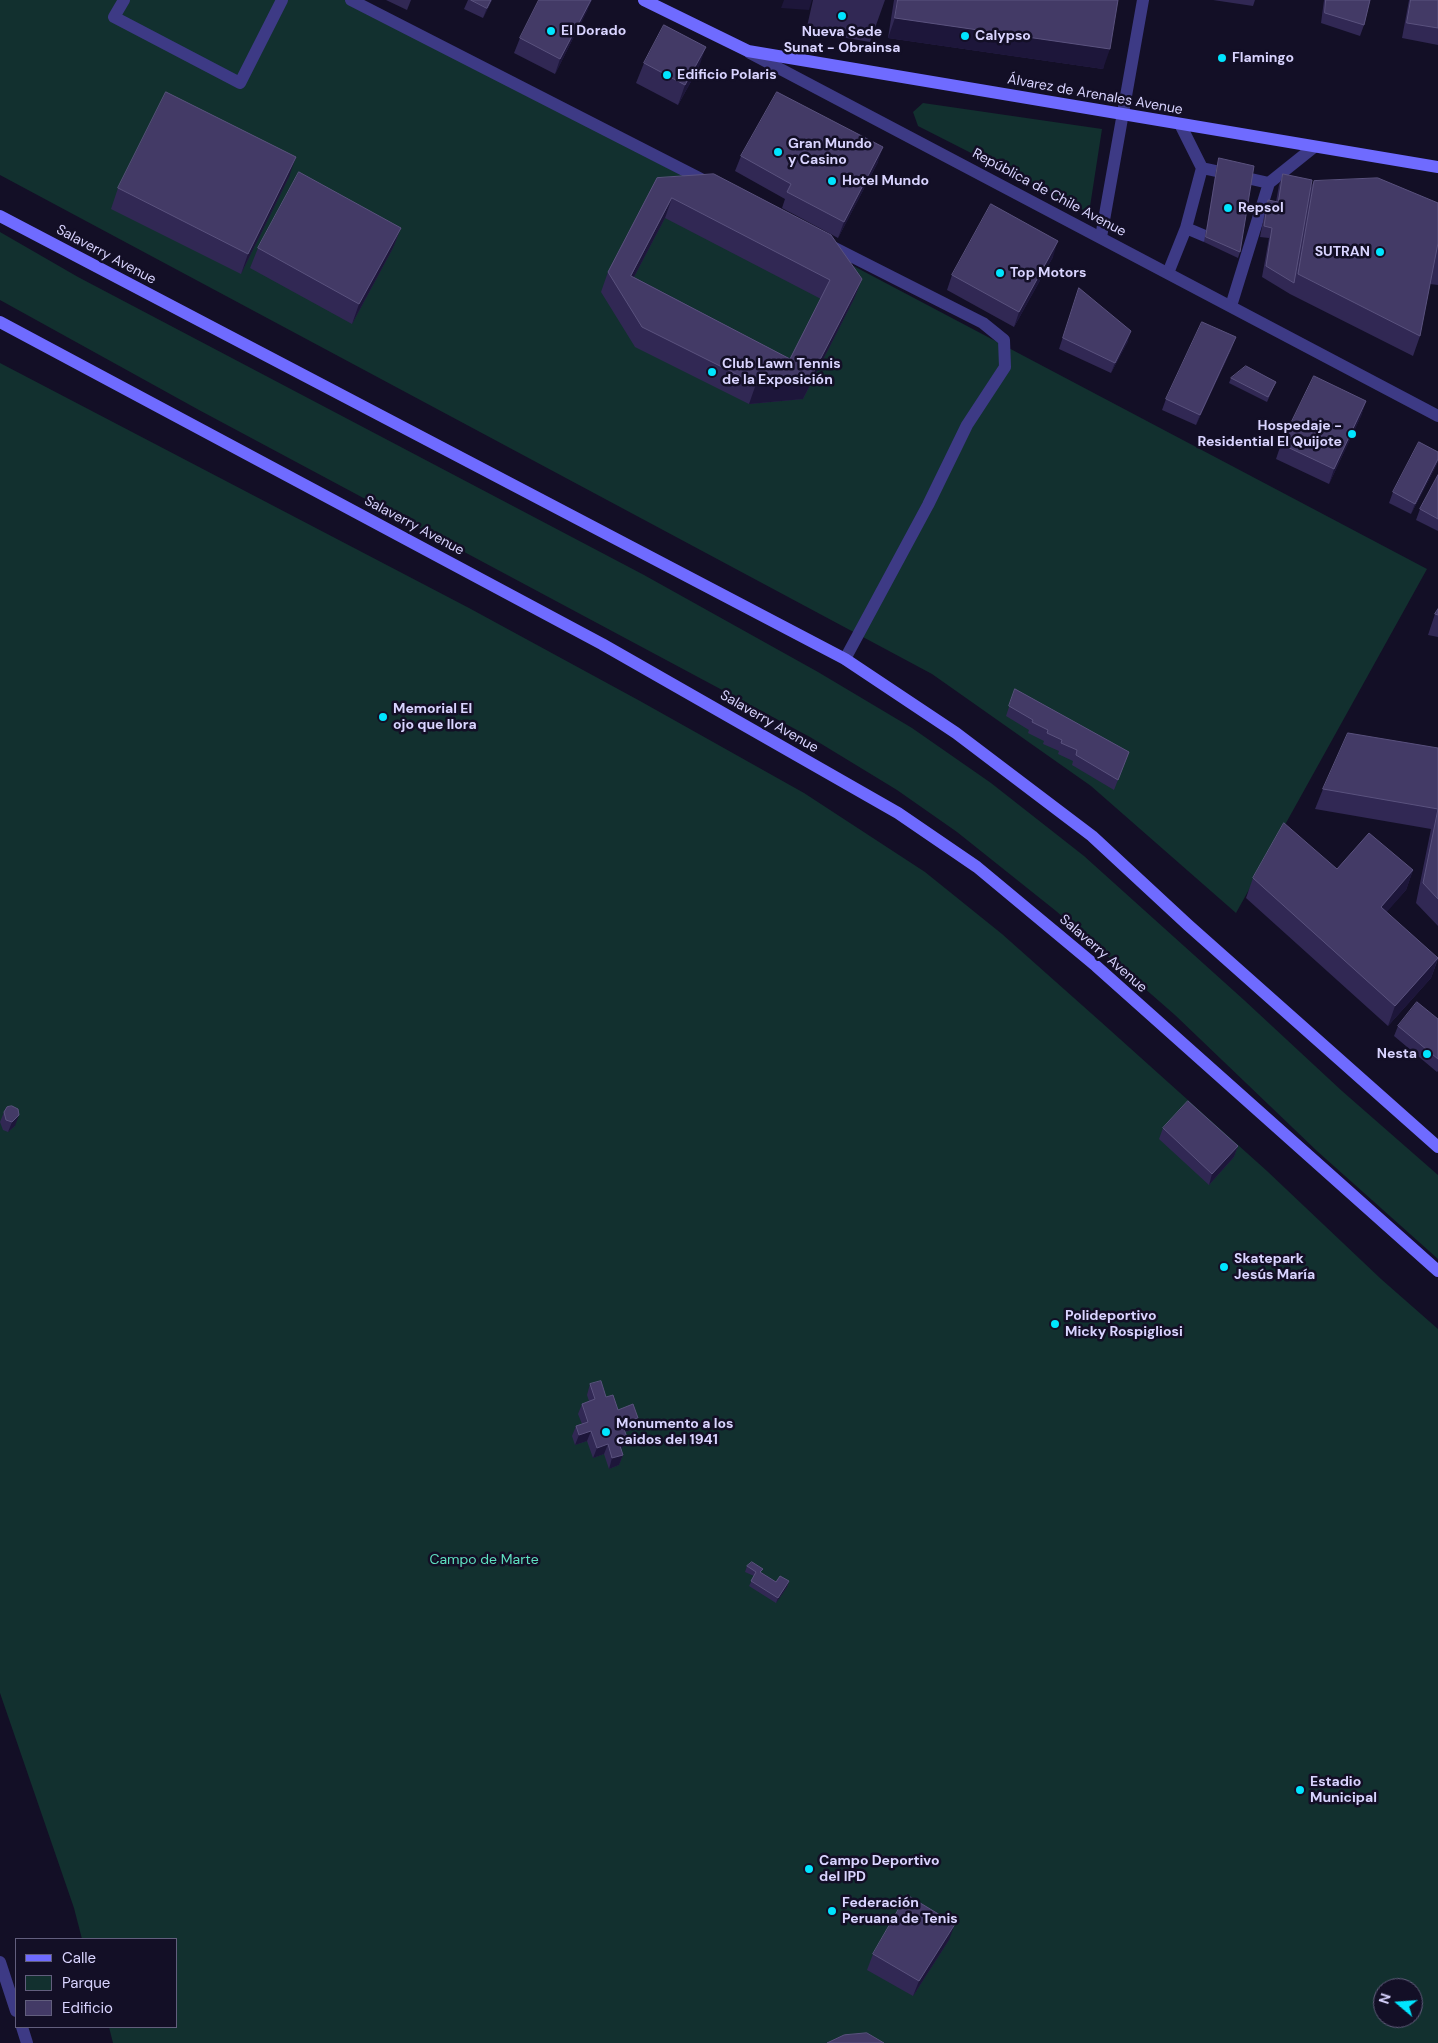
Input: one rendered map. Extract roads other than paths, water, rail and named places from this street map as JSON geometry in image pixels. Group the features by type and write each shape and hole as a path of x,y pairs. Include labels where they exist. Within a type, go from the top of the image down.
{"main road":[{"name":"República de Chile Avenue","path":"644,0 748,52"},
{"name":"Álvarez de Arenales Avenue","path":"748,52 1438,167"},
{"name":"Salaverry Avenue","path":"0,216 845,659 956,733 1092,836 1195,931 1438,1147"},
{"name":"Salaverry Avenue","path":"0,322 602,644 898,813 977,868 1096,966 1438,1272"}],"street":[{"path":"124,0 114,17 240,83 282,0"},
{"path":"351,0 716,187"},
{"path":"1101,238 1143,0"},
{"name":"República de Chile Avenue","path":"748,52 1438,416"},
{"path":"1168,273 1186,228 1202,168 1180,124"},
{"path":"1231,306 1243,252 1269,183 1314,147"},
{"path":"1202,168 1216,171"},
{"path":"1251,179 1269,183"},
{"path":"1186,228 1205,236"},
{"path":"814,237 983,323 1004,340 1005,367 967,425 928,505 845,659"},
{"path":"0,1962 15,2008"},
{"path":"22,2028 27,2043"}],"place":[{"name":"Nueva Sede Sunat - Obrainsa","path":"842,16"},
{"name":"El Dorado","path":"551,31"},
{"name":"Calypso","path":"965,36"},
{"name":"Flamingo","path":"1222,58"},
{"name":"Edificio Polaris","path":"667,75"},
{"name":"Gran Mundo y Casino","path":"778,152"},
{"name":"Hotel Mundo","path":"832,181"},
{"name":"Repsol","path":"1228,208"},
{"name":"SUTRAN","path":"1380,252"},
{"name":"Top Motors","path":"1000,273"},
{"name":"Club Lawn Tennis de la Exposición","path":"712,372"},
{"name":"Hospedaje - Residential El Quijote","path":"1352,434"},
{"name":"Memorial El ojo que llora","path":"383,717"},
{"name":"Nesta","path":"1427,1054"},
{"name":"Skatepark Jesús María","path":"1224,1267"},
{"name":"Polideportivo Micky Rospigliosi","path":"1055,1324"},
{"name":"Monumento a los caidos del 1941","path":"606,1432"},
{"name":"Estadio Municipal","path":"1300,1790"},
{"name":"Campo Deportivo del IPD","path":"809,1869"},
{"name":"Federación Peruana de Tenis","path":"832,1911"}],"park label":[{"name":"Campo de Marte","path":"484,1560"}]}
